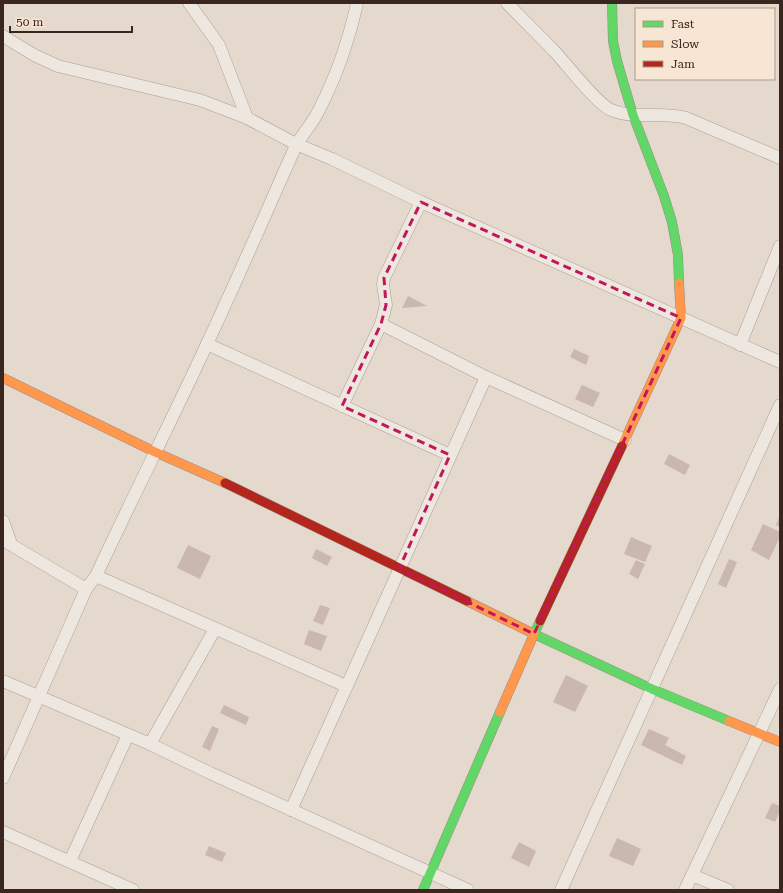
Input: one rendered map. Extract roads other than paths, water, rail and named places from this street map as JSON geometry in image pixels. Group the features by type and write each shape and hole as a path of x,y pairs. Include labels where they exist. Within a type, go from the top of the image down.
{"street":[{"path":"189,3 219,45 246,118"},
{"path":"3,778 86,588 96,576 207,344 296,144 318,112 335,75 354,19 357,3"},
{"path":"507,3 555,52 600,103 610,110 633,115 676,115 780,158"},
{"path":"423,890 534,634 681,318 678,255 672,222 633,115 617,61 613,41 612,3"},
{"path":"3,36 34,55 58,66 200,100 246,118 296,144 332,159 421,202 780,362"},
{"path":"342,406 380,324 386,305 383,284 384,278 421,202"},
{"path":"740,345 780,246"},
{"path":"380,324 486,376 625,440"},
{"path":"207,344 450,455"},
{"path":"291,810 486,376"},
{"path":"3,378 155,452 217,479 534,634 652,689 780,742"},
{"path":"561,890 780,405"},
{"path":"3,521 7,542 86,588"},
{"path":"96,576 346,686"},
{"path":"150,744 215,629"},
{"path":"3,681 150,744 468,890"},
{"path":"685,890 780,689"},
{"path":"70,861 128,735"},
{"path":"3,832 70,861 111,885 134,890"},
{"path":"692,874 728,890"}]}
